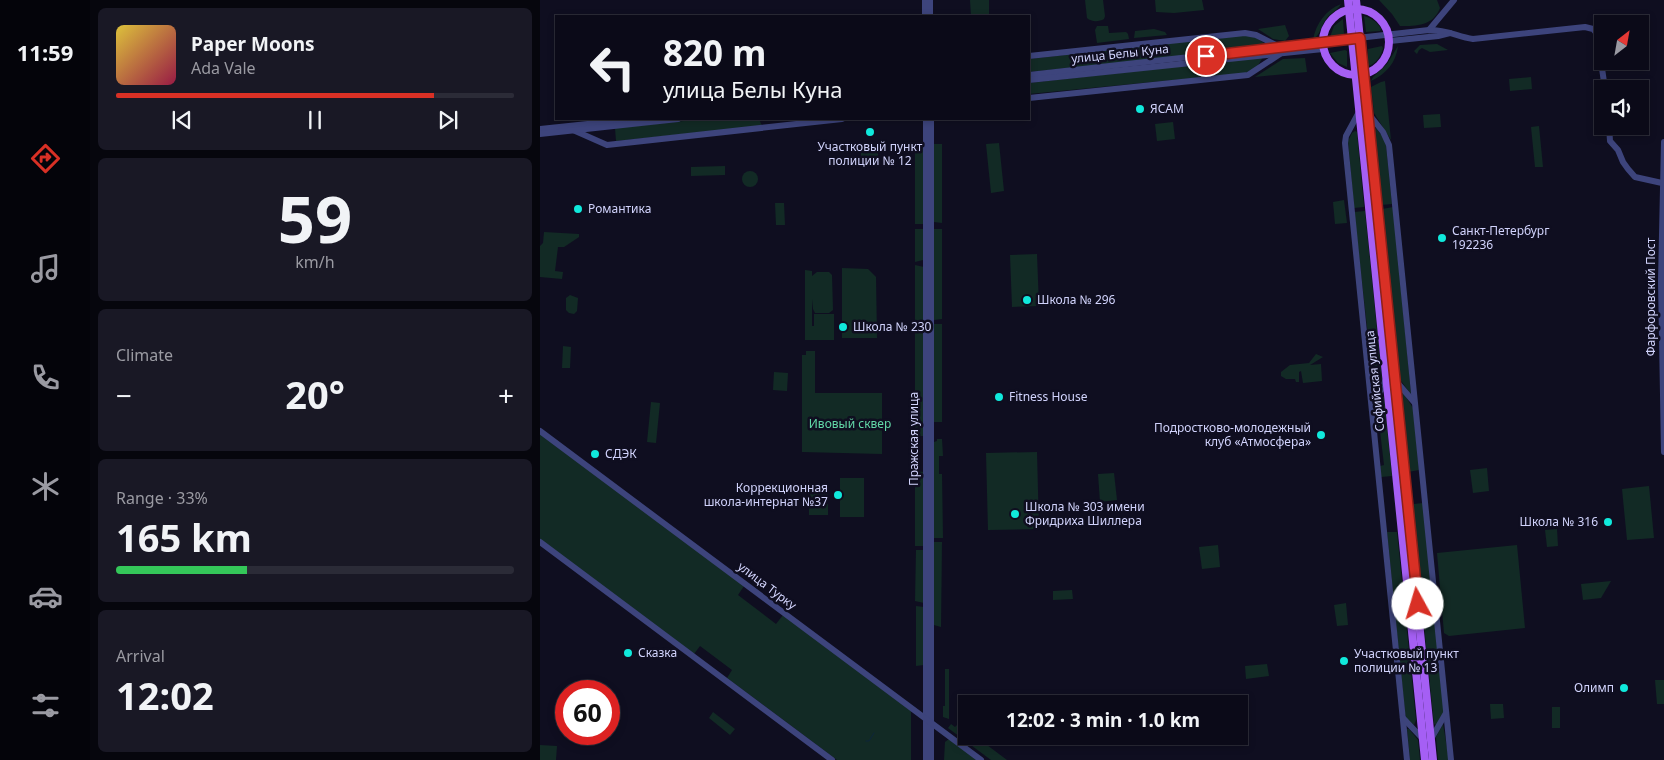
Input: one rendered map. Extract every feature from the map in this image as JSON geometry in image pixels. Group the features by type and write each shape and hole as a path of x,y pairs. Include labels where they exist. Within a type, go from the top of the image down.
{"main road":[{"name":"Софийская улица","path":"1348,0 1351,39 1368,113 1390,380 1427,738 1433,760"},
{"name":"Софийская улица","path":"1356,0 1360,38 1359,112 1386,336"},
{"path":"1357,9 1377,17 1383,23 1389,38 1388,51 1384,60 1373,71 1360,75 1341,71 1333,65 1327,58 1322,45 1325,31 1332,21 1338,15 1357,9"},
{"name":"Софийская улица","path":"1425,760 1427,738"}],"street":[{"path":"925,0 925,15"},
{"path":"930,0 930,15"},
{"path":"1429,30 1454,0"},
{"path":"1441,17 1441,24 1449,32 1473,39 1585,27 1593,29 1598,34 1604,80"},
{"name":"улица Белы Куна","path":"1389,38 1429,30 1449,32"},
{"name":"улица Белы Куна","path":"1030,80 1322,45 1351,39 1389,38 1449,32"},
{"path":"1030,56 1246,33 1256,35 1282,50 1248,75 1030,98"},
{"name":"улица Белы Куна","path":"1030,76 1282,50"},
{"path":"1359,112 1345,143 1407,760"},
{"path":"1368,113 1386,136 1389,145 1451,760"},
{"path":"575,128 584,120"},
{"path":"540,134 628,120"},
{"path":"540,129 667,120"},
{"path":"575,128 607,145 833,120"},
{"name":"Пражская улица","path":"926,120 928,721 931,760"},
{"name":"Пражская улица","path":"926,760 928,721 931,120"},
{"path":"1610,135 1610,141 1635,177 1662,183"},
{"name":"Фарфоровский Пост","path":"1664,142 1661,287 1664,452"},
{"path":"1372,410 1390,380 1415,403"},
{"name":"улица Турку","path":"540,431 981,760"},
{"path":"540,542 832,760"},
{"path":"1403,718 1427,738 1446,713"}],"green space":[{"path":"970,0 989,0 989,15 971,15"},
{"path":"1085,0 1103,0 1104,19 1095,21 1087,18"},
{"path":"1155,0 1202,0 1204,10 1174,13 1156,12"},
{"path":"1379,0 1437,0 1440,8 1429,22 1400,26"},
{"path":"1341,4 1329,15 1313,40 1322,18"},
{"path":"1364,16 1376,23 1381,29 1380,31 1366,32"},
{"path":"1343,19 1344,35 1330,37 1334,26"},
{"path":"1285,25 1289,36 1285,41 1273,39 1258,29"},
{"path":"1097,26 1108,26 1109,33 1126,32 1129,39 1097,43 1095,30"},
{"path":"1154,29 1165,32 1167,35 1134,38 1135,31"},
{"path":"1245,35 1256,38 1264,43 1264,47 1030,72 1030,59"},
{"path":"1437,44 1448,50 1430,52 1422,48 1417,54 1414,51 1420,45"},
{"path":"1382,46 1383,48 1378,59 1368,66 1368,49"},
{"path":"1398,46 1393,63 1381,75 1371,81 1387,64"},
{"path":"1347,51 1347,67 1338,63 1330,53"},
{"path":"1263,57 1257,67 1245,73 1030,94 1030,83"},
{"path":"1305,58 1307,72 1255,77 1283,59"},
{"path":"1531,77 1532,89 1510,91 1509,79"},
{"path":"1385,81 1391,140 1374,113 1371,87"},
{"path":"1440,114 1441,127 1424,128 1423,115"},
{"path":"693,120 759,120 762,126 616,141 615,128"},
{"path":"1173,122 1175,139 1157,141 1155,124"},
{"path":"1539,126 1543,167 1535,167 1531,127"},
{"path":"1376,128 1386,145 1392,204 1381,205 1374,130"},
{"path":"1355,131 1357,132 1364,207 1354,208 1348,141"},
{"path":"999,143 1004,191 991,193 986,144"},
{"path":"934,144 942,144 942,223 934,222"},
{"path":"861,146 878,146 878,158 861,159"},
{"path":"915,148 923,148 923,224 915,224"},
{"path":"725,166 725,175 691,176 691,167"},
{"path":"750,171 758,179 750,187 742,179"},
{"path":"1344,200 1347,223 1335,224 1333,202"},
{"path":"775,203 784,203 785,225 776,225"},
{"path":"1393,207 1411,393 1399,378 1382,209"},
{"path":"1365,211 1382,380 1375,397 1354,212"},
{"path":"915,229 924,229 923,260 915,262"},
{"path":"934,229 942,229 942,319 934,320"},
{"path":"544,232 579,234 579,237 564,247 558,247 555,271 563,272 562,279 540,277 540,246 543,243"},
{"path":"1037,254 1039,306 1012,307 1010,255"},
{"path":"915,265 924,267 924,321 915,321"},
{"path":"842,268 868,269 876,277 877,338 842,338"},
{"path":"805,270 812,271 812,276 817,272 829,272 832,275 833,310 829,313 815,313 812,299 812,326 814,326 814,314 834,314 834,340 805,340"},
{"path":"570,295 578,298 577,311 574,314 566,310 566,298"},
{"path":"934,324 942,324 942,422 934,422"},
{"path":"915,325 924,325 924,436 915,436"},
{"path":"563,346 571,347 570,368 562,368"},
{"name":"Ивовый сквер","path":"806,351 815,351 815,393 882,393 882,454 802,452 802,355 806,355"},
{"path":"1316,354 1323,357 1310,365 1321,364 1322,381 1303,383 1301,371 1299,372 1299,382 1296,382 1295,379 1286,379 1281,376 1281,372 1290,365 1309,363"},
{"path":"774,372 788,373 787,391 773,390"},
{"path":"1402,391 1413,408 1419,470 1408,472"},
{"path":"1381,397 1384,397 1392,476 1381,477 1380,466 1384,465 1380,431 1376,431 1375,414"},
{"path":"651,402 660,403 656,443 647,442"},
{"path":"540,434 744,586 738,595 776,624 783,615 911,711 911,760 837,760 727,678 732,670 700,646 694,654 540,539"},
{"path":"937,439 942,439 943,456 939,456 939,474 942,474 943,538 934,538 934,442"},
{"path":"1037,452 1039,529 988,530 986,453"},
{"path":"1487,468 1489,491 1473,493 1470,470"},
{"path":"915,471 924,472 924,546 915,546"},
{"path":"1114,473 1117,500 1100,502 1098,474"},
{"path":"840,478 864,478 864,517 840,517"},
{"path":"1649,486 1654,538 1627,540 1622,489"},
{"path":"810,489 828,489 828,500 810,500"},
{"path":"1423,503 1444,711 1436,725 1434,724 1412,507 1414,504"},
{"path":"809,504 828,504 828,515 809,515"},
{"path":"1557,529 1558,546 1547,547 1545,530"},
{"path":"1387,532 1397,532 1416,720 1414,725 1406,718 1405,713"},
{"path":"934,542 942,542 941,627 934,625"},
{"path":"1218,545 1220,567 1202,569 1199,547"},
{"path":"1517,545 1525,628 1449,636 1444,633 1437,553"},
{"path":"916,550 924,550 924,603 915,601"},
{"path":"1611,581 1601,598 1583,600 1581,584"},
{"path":"1072,590 1073,599 1053,600 1053,591"},
{"path":"1346,603 1348,625 1337,626 1334,605"},
{"path":"916,606 924,607 924,665 916,666"},
{"path":"1267,664 1269,676 1246,679 1245,666"},
{"path":"945,669 949,669 949,719 943,717 943,706 945,706"},
{"path":"1655,680 1664,680 1664,704 1657,704"},
{"path":"1490,704 1503,704 1504,718 1491,719"},
{"path":"1552,707 1560,707 1560,728 1552,728"},
{"path":"713,712 735,729 730,735 709,718"},
{"path":"951,724 955,727 958,724 958,735 948,728"},
{"path":"1443,724 1449,760 1438,760 1436,737"},
{"path":"1407,729 1418,740 1420,760 1410,760"},
{"path":"949,739 977,760 944,760 945,742"},
{"path":"540,745 557,746 556,760 540,760"},
{"path":"971,745 987,745 1007,760 991,760"}],"waterway":[{"path":"866,741 869,741 874,733"}],"place":[{"name":"ЯСАМ","path":"1140,109"},
{"name":"Участковый пункт полиции № 12","path":"870,132"},
{"name":"Романтика","path":"578,209"},
{"name":"Санкт-Петербург 192236","path":"1442,238"},
{"name":"Школа № 296","path":"1027,300"},
{"name":"Школа № 230","path":"843,327"},
{"name":"Fitness House","path":"999,397"},
{"name":"Подростково-молодежный клуб «Атмосфера»","path":"1321,435"},
{"name":"СДЭК","path":"595,454"},
{"name":"Коррекционная школа-интернат №37","path":"838,495"},
{"name":"Школа № 303 имени Фридриха Шиллера","path":"1015,514"},
{"name":"Школа № 316","path":"1608,522"},
{"name":"Сказка","path":"628,653"},
{"name":"Участковый пункт полиции № 13","path":"1344,661"},
{"name":"Олимп","path":"1624,688"}],"route":[{"path":"1206,56 1360,38 1418,604"}]}
